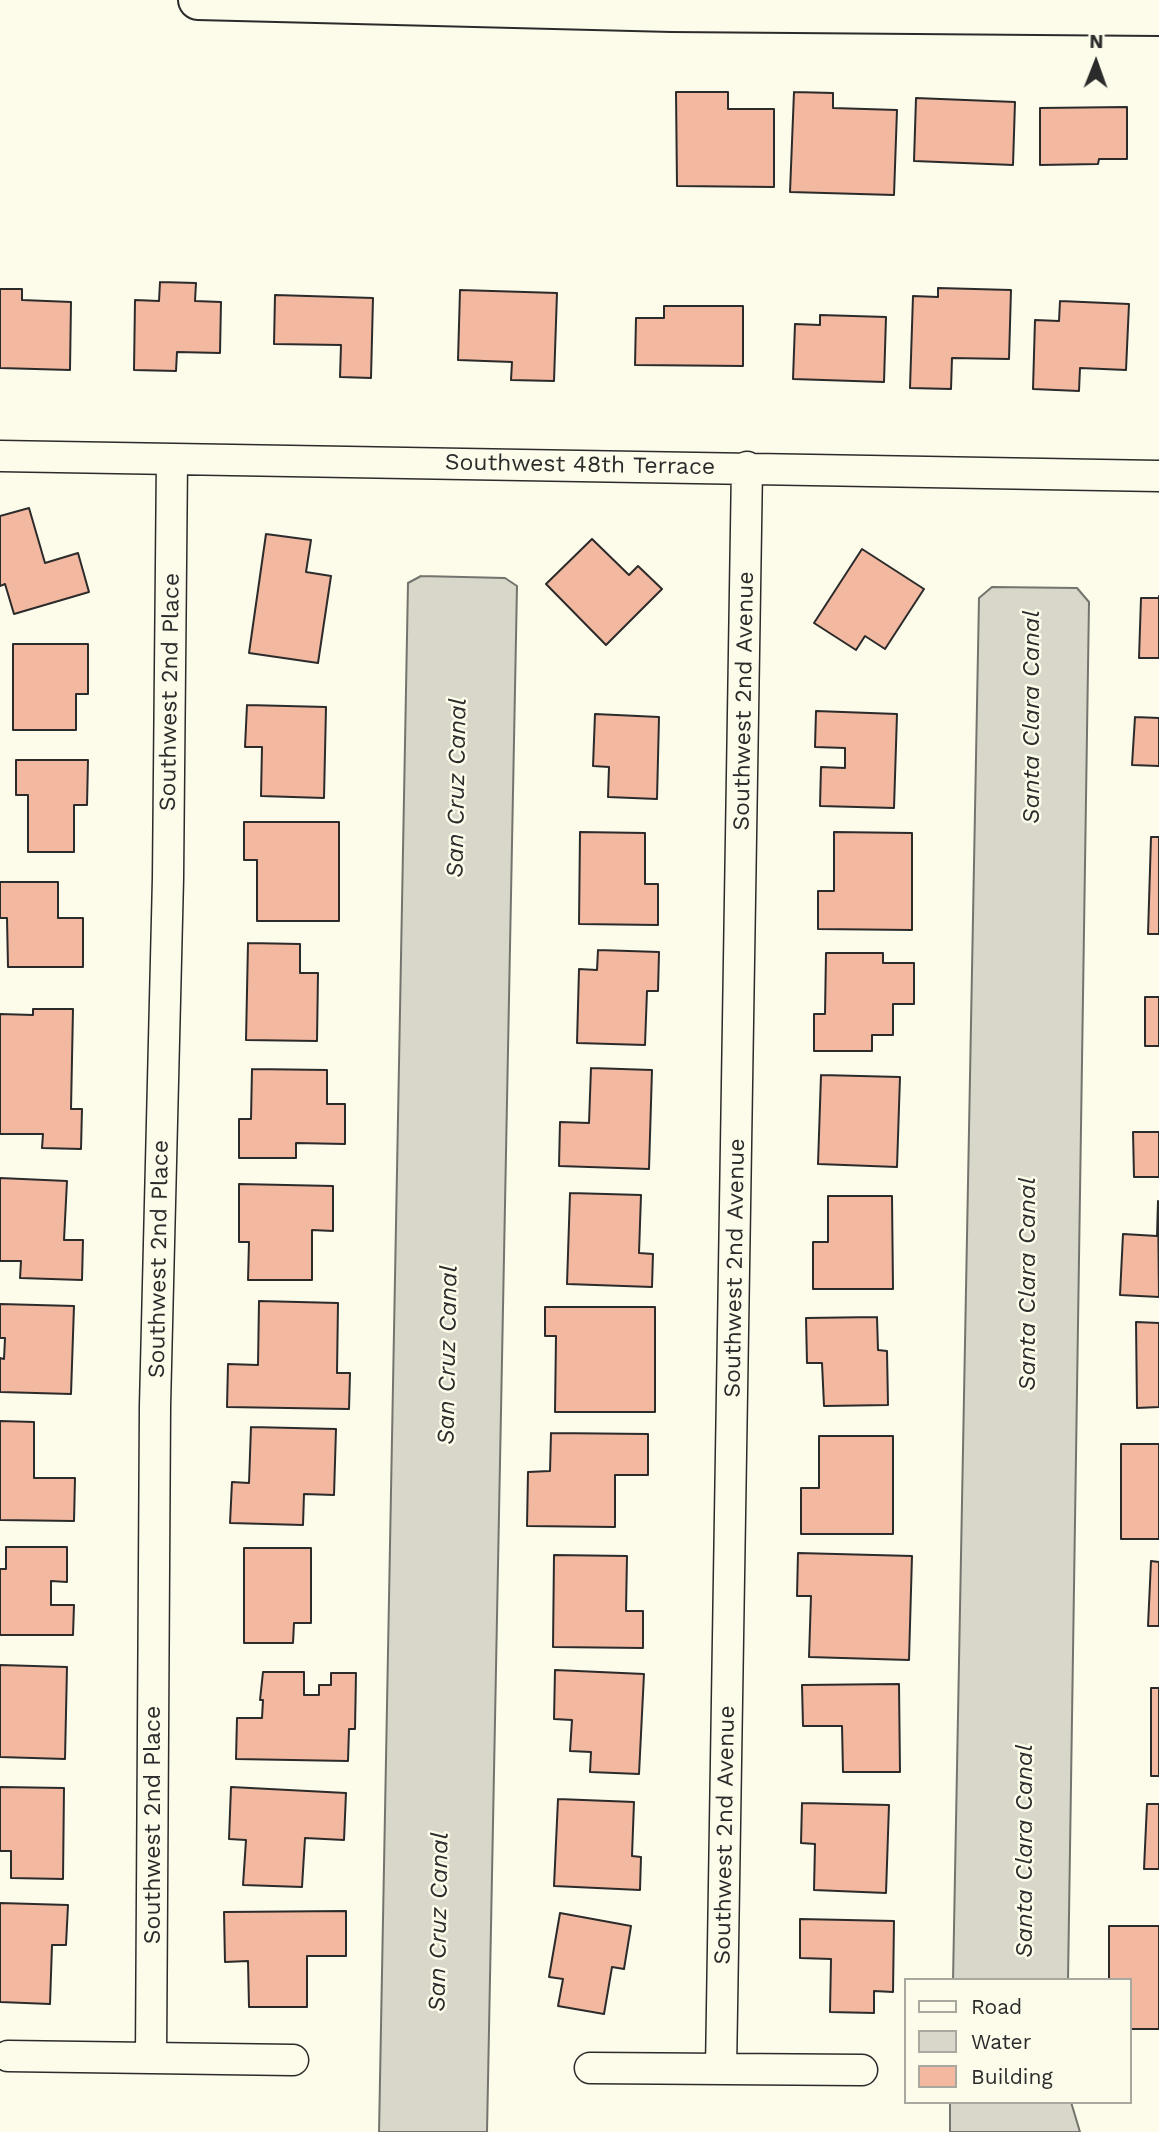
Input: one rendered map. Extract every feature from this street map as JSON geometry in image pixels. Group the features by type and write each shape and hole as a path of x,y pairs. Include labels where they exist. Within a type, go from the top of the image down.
{"main road":[{"path":"198,0 1159,16"}],"street":[{"name":"Southwest 48th Terrace","path":"0,456 1159,476"},
{"name":"Southwest 2nd Place","path":"151,2058 155,1406 167,892 172,459"},
{"name":"Southwest 2nd Avenue","path":"721,2069 747,467"},
{"path":"8,2056 293,2060"},
{"path":"590,2068 862,2070"}],"water":[{"name":"San Cruz Canal","path":"421,576 505,578 517,586 487,2132 379,2132 408,583"},
{"name":"Santa Clara Canal","path":"992,587 1077,588 1089,602 1068,1978 953,1978 979,598"},
{"path":"950,2104 1072,2104 1080,2132 950,2132"}],"building":[{"path":"676,92 728,92 728,109 774,109 774,187 677,186"},
{"path":"794,92 833,93 833,108 897,110 894,195 790,192"},
{"path":"916,98 1015,102 1013,165 914,161"},
{"path":"1127,107 1127,159 1099,159 1098,164 1040,165 1040,108"},
{"path":"160,282 196,283 195,301 221,302 220,353 177,352 176,371 134,370 135,300 159,301"},
{"path":"938,288 1011,290 1009,359 952,358 951,389 910,388 913,296 938,297"},
{"path":"0,289 22,289 22,300 71,302 70,370 0,368"},
{"path":"460,290 557,293 554,381 511,380 512,362 458,360"},
{"path":"275,295 373,298 371,378 340,377 341,345 274,344"},
{"path":"1060,301 1129,304 1126,370 1080,368 1079,391 1033,389 1035,320 1059,321"},
{"path":"664,306 743,306 743,366 635,365 636,318 664,318"},
{"path":"820,315 886,317 884,382 793,379 795,324 820,325"},
{"path":"29,508 45,563 78,553 89,592 14,614 5,584 0,586 0,516"},
{"path":"266,534 311,540 306,572 331,576 318,663 249,653"},
{"path":"592,539 629,575 638,566 662,589 606,645 546,584"},
{"path":"862,549 924,589 885,649 865,636 856,650 814,623"},
{"path":"1141,598 1159,598 1159,658 1139,658"},
{"path":"13,644 88,644 88,694 76,694 76,730 13,730"},
{"path":"247,705 326,707 324,798 261,796 262,747 245,747"},
{"path":"816,711 897,714 894,808 820,806 821,767 845,768 845,748 815,747"},
{"path":"595,714 659,717 657,799 608,797 609,767 593,766"},
{"path":"1135,717 1159,718 1159,766 1132,765"},
{"path":"16,760 88,760 87,805 74,805 74,852 28,852 28,795 16,795"},
{"path":"244,822 339,822 339,921 257,921 257,860 244,860"},
{"path":"580,832 645,833 645,884 658,884 658,925 579,924"},
{"path":"834,832 912,833 912,930 818,929 818,891 834,891"},
{"path":"1151,837 1159,837 1159,934 1148,934"},
{"path":"0,882 58,882 58,918 83,918 83,967 8,967 7,918 0,918"},
{"path":"248,943 300,944 300,973 318,973 317,1041 246,1040"},
{"path":"598,950 659,952 658,991 647,991 645,1045 577,1043 579,969 597,970"},
{"path":"826,953 883,953 883,963 914,963 914,1004 893,1004 893,1035 872,1035 872,1051 814,1051 814,1014 825,1014"},
{"path":"1145,997 1159,997 1159,1046 1145,1046"},
{"path":"33,1009 73,1009 71,1109 82,1109 81,1149 42,1148 43,1134 0,1134 0,1014 33,1015"},
{"path":"591,1068 652,1070 649,1169 559,1166 560,1122 589,1123"},
{"path":"252,1069 327,1070 327,1104 345,1104 345,1144 296,1143 296,1158 239,1158 239,1119 251,1119"},
{"path":"821,1075 900,1077 897,1167 818,1164"},
{"path":"1133,1132 1159,1132 1159,1177 1134,1177"},
{"path":"0,1178 67,1181 64,1240 83,1240 82,1280 20,1278 21,1261 0,1261"},
{"path":"239,1184 333,1186 333,1231 312,1230 312,1280 248,1280 249,1242 239,1242"},
{"path":"570,1193 641,1195 639,1253 653,1254 652,1287 567,1284"},
{"path":"828,1196 892,1196 893,1289 813,1289 813,1242 828,1242"},
{"path":"1158,1201 1159,1297 1120,1295 1123,1234 1157,1236"},
{"path":"259,1301 338,1303 337,1373 350,1373 349,1409 227,1407 228,1364 258,1365"},
{"path":"0,1304 74,1306 71,1394 0,1392 0,1358 4,1359 5,1338 0,1338"},
{"path":"545,1307 655,1307 655,1412 555,1412 556,1336 545,1336"},
{"path":"877,1317 878,1350 887,1351 888,1405 824,1406 822,1363 807,1363 806,1318"},
{"path":"1136,1322 1159,1323 1159,1407 1137,1408"},
{"path":"0,1421 34,1422 34,1478 75,1478 74,1521 0,1520"},
{"path":"251,1427 336,1429 334,1495 304,1494 303,1525 230,1523 232,1482 249,1483"},
{"path":"551,1433 648,1434 648,1475 615,1475 615,1527 527,1526 528,1472 550,1471"},
{"path":"819,1436 893,1436 893,1534 801,1534 801,1488 819,1488"},
{"path":"1121,1444 1159,1444 1159,1539 1121,1539"},
{"path":"6,1547 67,1547 67,1582 51,1581 51,1605 74,1605 73,1635 0,1635 0,1569 6,1569"},
{"path":"244,1548 311,1548 311,1623 294,1623 293,1643 244,1643"},
{"path":"798,1553 912,1556 909,1660 809,1657 811,1596 797,1596"},
{"path":"554,1555 627,1556 626,1611 643,1611 643,1648 553,1647"},
{"path":"1151,1561 1159,1562 1159,1626 1148,1626"},
{"path":"0,1665 67,1667 65,1759 0,1757"},
{"path":"555,1670 644,1674 639,1774 590,1772 591,1752 570,1751 572,1720 554,1719"},
{"path":"263,1672 304,1672 304,1695 319,1695 319,1685 331,1685 331,1673 356,1673 355,1729 349,1729 348,1761 236,1759 237,1718 262,1718 263,1700 260,1700"},
{"path":"899,1684 900,1772 843,1772 842,1726 803,1726 802,1685"},
{"path":"1151,1688 1159,1688 1159,1776 1151,1776"},
{"path":"0,1787 64,1788 63,1879 11,1878 11,1851 0,1851"},
{"path":"231,1787 346,1793 344,1840 305,1838 302,1887 243,1885 246,1840 229,1839"},
{"path":"558,1799 634,1802 632,1856 641,1857 640,1890 554,1886"},
{"path":"802,1803 889,1805 886,1893 814,1890 815,1844 801,1843"},
{"path":"1147,1804 1159,1804 1159,1869 1144,1869"},
{"path":"0,1903 68,1905 66,1945 52,1945 50,2004 0,2002"},
{"path":"346,1911 346,1956 307,1956 307,2007 249,2007 248,1961 225,1962 224,1912"},
{"path":"560,1913 631,1926 624,1969 612,1967 604,2014 558,2006 563,1979 549,1977"},
{"path":"800,1919 894,1921 893,1992 874,1991 874,2013 830,2012 831,1959 800,1958"},
{"path":"1109,1926 1159,1926 1159,2029 1131,2029 1131,1978 1109,1978"}]}
